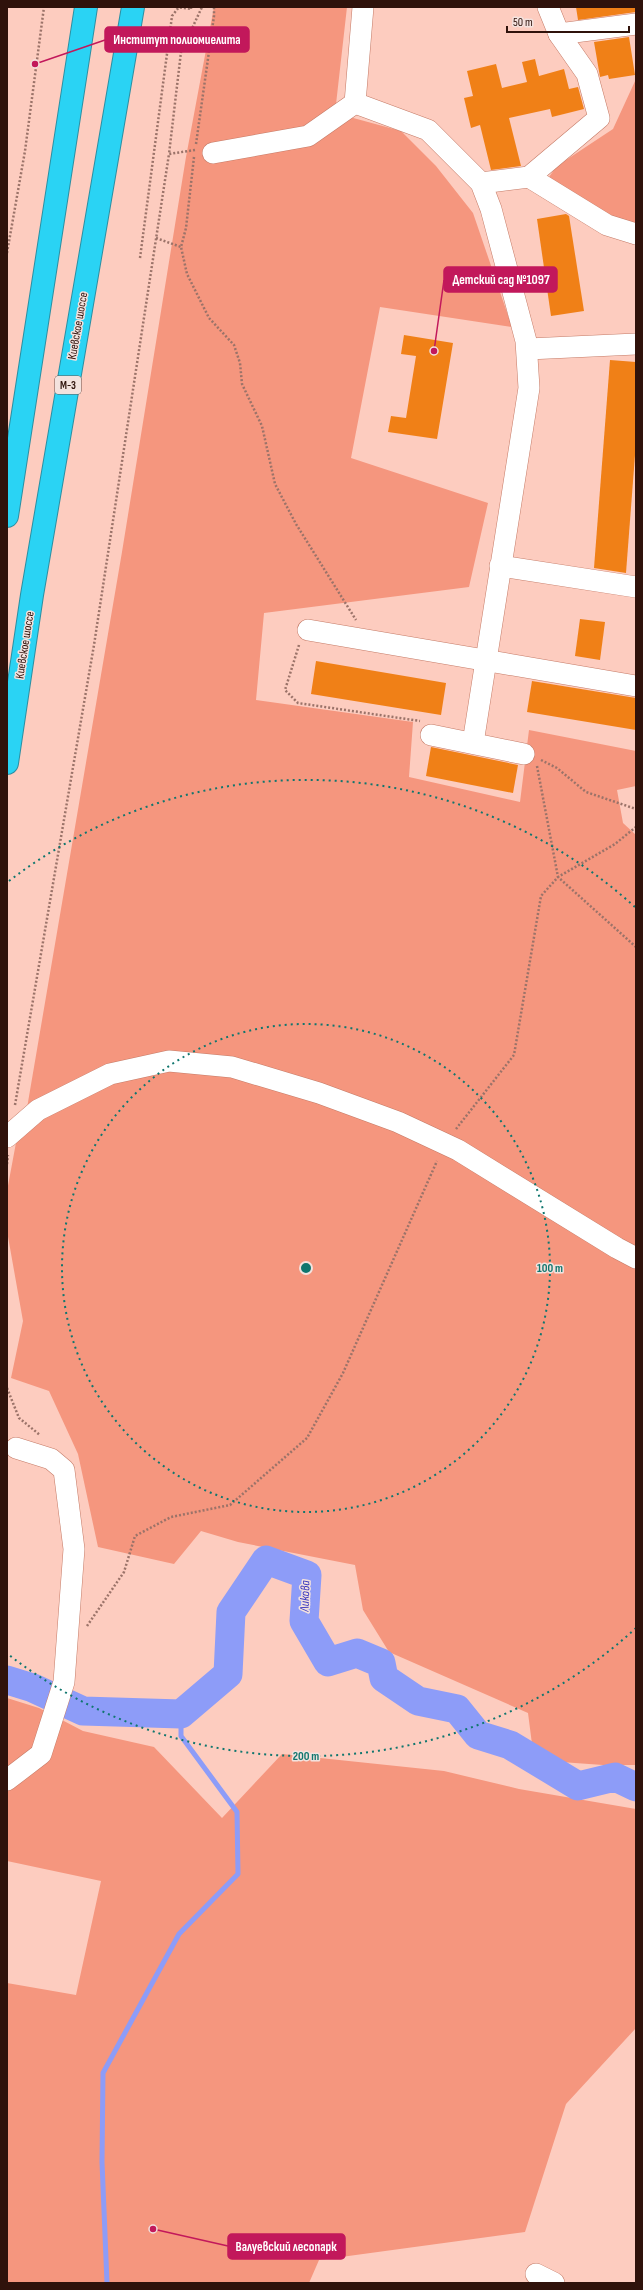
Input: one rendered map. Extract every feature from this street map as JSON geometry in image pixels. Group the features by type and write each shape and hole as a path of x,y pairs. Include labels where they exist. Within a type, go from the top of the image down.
{"highway":[{"path":"7,516 86,7"},
{"name":"Киевское шоссе","path":"7,763 34,588 133,7"}],"street":[{"path":"355,103 363,7"},
{"path":"481,183 529,177 599,118 587,74 559,34 548,7"},
{"path":"559,34 636,24"},
{"path":"203,151 308,136 355,103"},
{"path":"355,103 428,130 481,183 491,209 528,349 529,388 473,743"},
{"path":"529,177 607,225 636,234"},
{"path":"528,349 636,344"},
{"path":"500,566 636,587"},
{"path":"308,630 636,686"},
{"path":"434,736 530,756"},
{"path":"9,1136 38,1110 110,1074 169,1060 232,1067 312,1091 398,1122 445,1144 636,1258"},
{"path":"7,1780 41,1754 64,1682 74,1549 64,1470 51,1458 16,1448"}],"path":[{"path":"7,253 25,151 44,7"},
{"path":"140,258 172,16 177,7 191,8"},
{"path":"7,1164 9,1136 94,645 169,154 181,52 202,7"},
{"path":"214,7 203,151 181,247 187,274 209,318 234,345 240,363 242,384 262,426 275,484 296,524 369,641"},
{"path":"169,154 203,151"},
{"path":"156,238 181,247"},
{"path":"308,630 298,647 286,690 298,703 428,723 434,736"},
{"path":"530,756 557,768 586,792 636,809"},
{"path":"530,756 558,877 636,947"},
{"path":"66,1650 74,1648 124,1572 135,1536 171,1517 230,1505 306,1438 343,1374 445,1144 514,1055 542,896 558,877 614,844 636,827"},
{"path":"7,1388 19,1418 51,1444 51,1458"}],"shaded area":[{"path":"214,7 347,7 335,113 401,131 436,166 473,213 512,327 380,307 351,458 488,503 469,587 264,613 256,700 413,722 409,777 520,802 529,730 636,751 636,786 617,790 623,823 636,835 636,1252 396,1116 170,1059 27,1108 122,552 186,157"},
{"path":"636,79 636,225 602,216 554,185 549,177 557,166 613,129"},
{"path":"171,1070 234,1074 391,1124 463,1161 636,1269 636,1765 603,1765 561,1762 532,1744 528,1713 389,1652 363,1610 355,1565 238,1542 201,1531 174,1564 98,1547 78,1454 49,1391 11,1378 23,1321 7,1231 7,1191 18,1132 109,1081"},
{"path":"7,1698 39,1708 83,1731 154,1747 222,1818 282,1754 444,1771 519,1789 636,1809 636,2028 566,2104 525,2232 319,2260 309,2283 7,2283 7,1983 76,1995 101,1881 7,1861"}],"building":[{"path":"576,7 636,7 636,12 578,20"},
{"path":"629,37 635,75 609,79 608,75 600,77 594,42"},
{"path":"535,59 539,76 564,69 569,89 578,87 584,109 552,117 550,109 509,118 521,166 491,170 480,125 471,128 464,98 473,96 467,71 496,64 502,88 527,82 522,62"},
{"path":"566,214 569,216 584,311 551,316 537,219"},
{"path":"404,335 453,343 437,439 388,432 391,416 406,418 416,356 401,354"},
{"path":"610,360 636,362 636,442 626,573 594,568"},
{"path":"580,619 605,622 600,660 575,656"},
{"path":"316,661 446,683 441,715 311,694"},
{"path":"532,681 636,698 636,730 527,712"},
{"path":"431,747 518,765 513,793 426,776"}],"waterway":[{"name":"Ликова","path":"7,1680 33,1688 83,1711 181,1714 228,1674 231,1612 266,1560 307,1575 304,1621 328,1662 357,1653 381,1663 384,1678 418,1701 457,1709 478,1735 510,1745 578,1786 615,1777 636,1787"},
{"path":"107,2283 102,2162 103,2073 179,1934 238,1874 237,1812 181,1736 181,1714"}],"place":[{"name":"Институт полиомиелита","path":"35,64"},
{"name":"Детский сад №1097","path":"434,351"},
{"name":"Валуевский лесопарк","path":"153,2229"}]}
